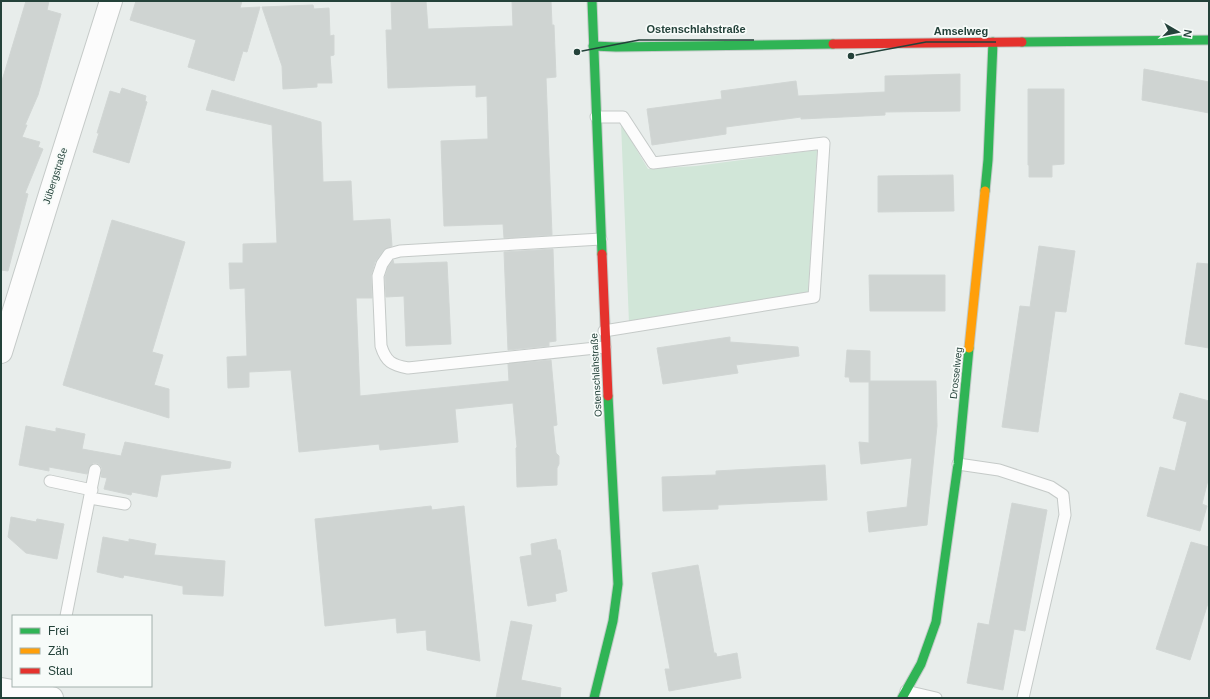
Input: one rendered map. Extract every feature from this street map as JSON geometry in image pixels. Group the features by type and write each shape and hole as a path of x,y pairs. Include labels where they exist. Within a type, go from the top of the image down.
{"street":[{"name":"Jübergstraße","path":"1,352 112,1"},
{"name":"Ostenschlahstraße","path":"592,1 604,331 618,584 613,621 594,698"},
{"path":"593,46 1209,40"},
{"name":"Drosselweg","path":"904,695 921,664 936,622 958,464 988,160 993,42"},
{"path":"1,689 51,698"}],"lane":[{"path":"596,117 623,117 653,163 824,143 814,297 604,331"},
{"path":"601,239 400,251 389,254 382,264 378,276 381,346 384,355 395,365 408,368 605,347"},
{"path":"958,464 998,470 1051,487 1063,495 1065,515 1023,698"},
{"path":"66,615 95,470"},
{"path":"50,481 125,504"},
{"path":"51,698 52,687"},
{"path":"904,695 936,698"}],"green space":[{"path":"621,123 648,169 696,166 817,150 808,293 692,310 629,323"}],"building":[{"path":"26,1 49,1 47,10 61,14 38,95 25,125 27,125 22,137 40,142 38,147 43,149 25,193 28,194 8,271 1,270 1,84"},
{"path":"136,1 242,1 240,8 260,7 247,52 243,51 234,81 188,67 196,40 130,20"},
{"path":"391,1 426,1 428,29 513,26 512,1 551,1 552,25 554,25 556,77 546,78 552,235 504,238 503,224 444,226 441,141 488,139 487,96 476,97 476,85 388,88 386,30 392,30"},
{"path":"313,5 314,9 329,8 330,36 334,35 334,55 330,56 332,83 317,83 317,87 283,89 282,66 262,7"},
{"path":"1144,69 1209,82 1209,113 1142,100"},
{"path":"960,74 960,111 885,112 885,115 801,119 801,117 726,127 726,134 652,145 647,109 722,99 721,91 796,81 798,96 885,92 885,76"},
{"path":"122,88 146,96 145,101 147,102 129,163 93,152 99,133 97,133 110,91 120,94"},
{"path":"1028,89 1064,89 1064,164 1052,165 1052,177 1029,177"},
{"path":"212,90 321,122 323,182 351,181 353,221 390,219 392,246 384,250 375,262 371,276 372,298 356,298 360,396 509,381 508,364 551,360 557,425 553,426 556,453 559,456 557,485 517,487 517,447 513,403 455,409 458,442 380,450 379,444 299,452 291,370 249,372 249,387 228,388 227,357 247,356 245,288 230,289 229,263 243,263 243,244 277,243 272,125 206,110"},
{"path":"953,175 954,211 878,212 878,176"},
{"path":"112,220 185,242 152,352 163,355 154,385 169,389 169,418 63,385"},
{"path":"1039,246 1075,251 1066,312 1055,311 1038,432 1002,427 1020,306 1030,307"},
{"path":"553,249 556,341 549,342 549,346 508,350 504,252"},
{"path":"393,260 394,264 447,262 451,344 406,346 404,296 386,297 385,277 388,267"},
{"path":"1197,263 1209,264 1209,348 1185,344"},
{"path":"869,275 945,275 945,311 870,311"},
{"path":"730,337 730,342 798,347 799,356 736,365 738,373 663,384 657,348"},
{"path":"847,350 870,351 870,381 936,381 937,426 927,525 869,532 867,512 907,507 912,458 861,464 859,442 869,443 869,382 850,382 849,377 845,377"},
{"path":"1180,393 1209,401 1209,476 1202,504 1207,506 1200,531 1147,516 1160,467 1175,471 1187,422 1173,418"},
{"path":"26,426 56,432 56,428 85,434 82,449 121,456 125,442 231,462 230,468 161,475 157,497 132,492 131,495 104,489 107,478 101,477 102,468 97,463 93,463 90,466 87,474 49,467 49,471 19,465"},
{"path":"825,465 827,500 718,505 718,509 663,511 662,477 716,475 716,471"},
{"path":"1012,503 1047,510 1025,631 1014,629 1003,690 967,683 978,623 989,625"},
{"path":"431,506 432,510 464,506 480,661 427,650 426,630 397,633 396,618 325,626 315,519"},
{"path":"11,517 36,522 37,519 64,524 57,559 26,553 8,537"},
{"path":"103,537 129,542 129,539 156,544 154,555 225,561 223,596 183,594 183,586 124,575 123,578 97,572"},
{"path":"556,539 558,550 560,550 567,591 555,594 556,601 528,606 520,557 532,555 531,544"},
{"path":"1191,542 1209,547 1209,600 1190,660 1156,649"},
{"path":"698,565 714,653 716,653 717,657 737,653 741,678 669,691 665,669 670,669 652,573"},
{"path":"511,621 532,625 521,680 561,688 560,698 496,698"}],"traffic: fast":[{"path":"592,1 602,254"},
{"path":"1022,42 1209,40"},
{"path":"985,191 988,160 993,42"},
{"path":"593,46 833,44"},
{"path":"902,698 921,664 936,622 958,464 969,348"},
{"path":"594,698 613,621 618,584 608,396"}],"traffic: slow":[{"path":"969,348 985,191"}],"traffic: jam":[{"path":"833,44 1022,42"},
{"path":"602,254 608,396"}],"place":[{"name":"Ostenschlahstraße","path":"577,52"},
{"name":"Amselweg","path":"851,56"}]}
